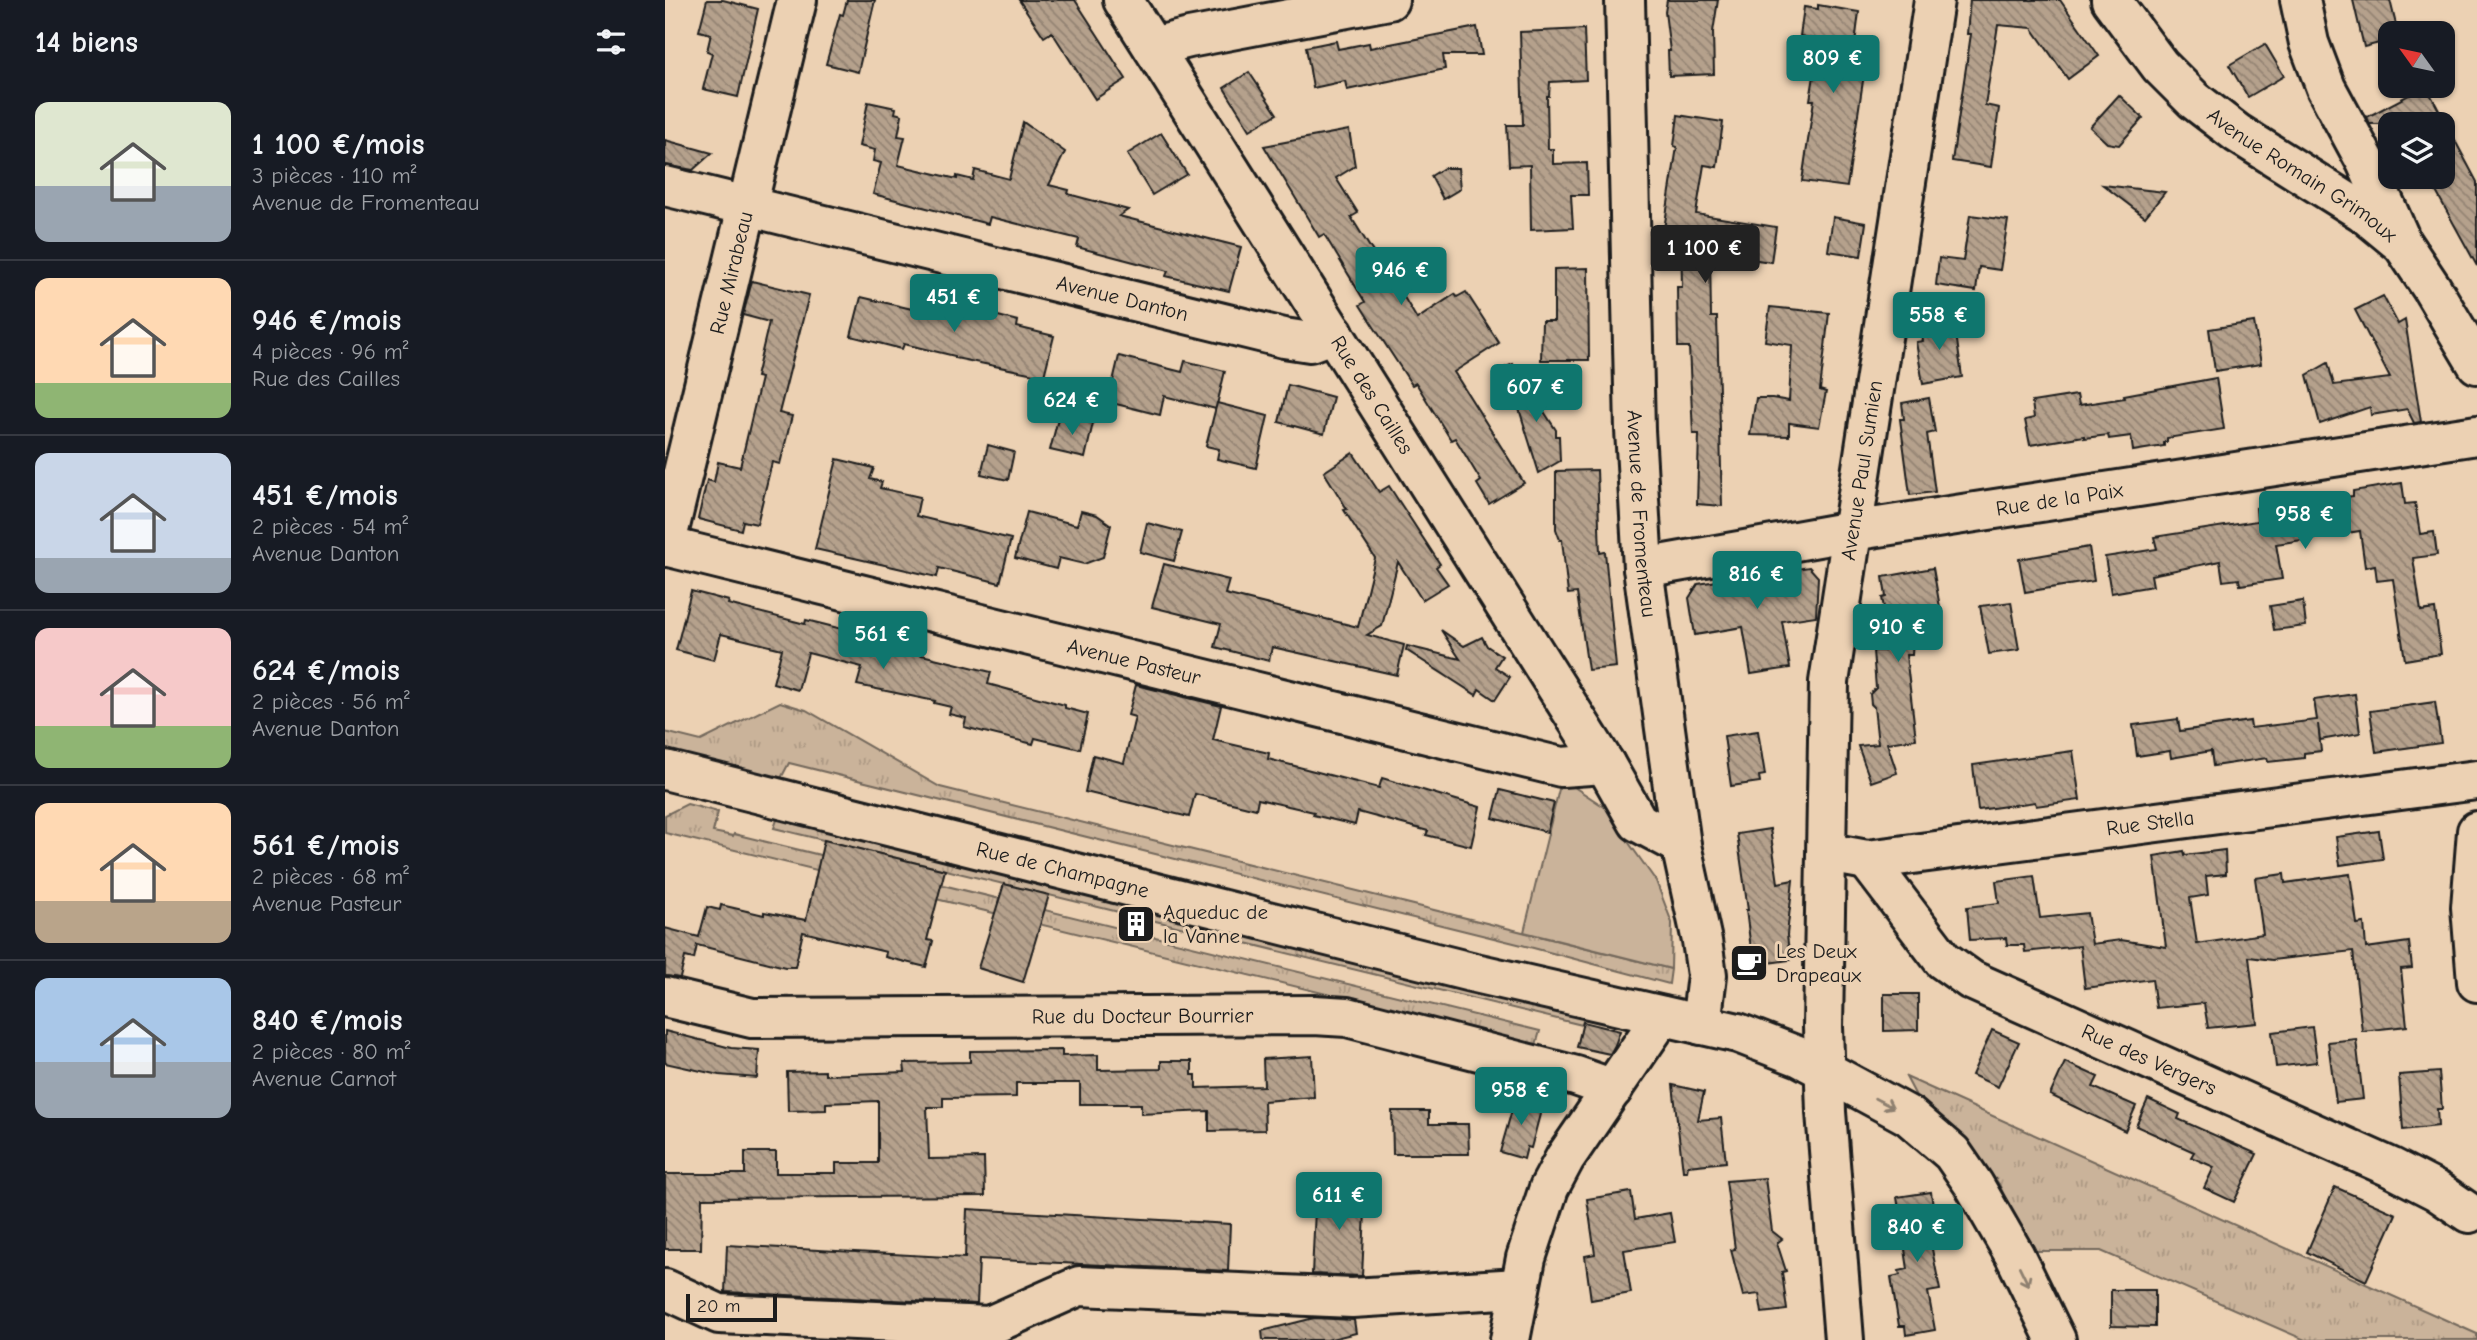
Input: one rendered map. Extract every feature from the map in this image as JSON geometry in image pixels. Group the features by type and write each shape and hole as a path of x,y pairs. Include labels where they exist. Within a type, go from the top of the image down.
{"street":[{"name":"Rue Mirabeau","path":"665,546 797,0"},
{"name":"Rue des Cailles","path":"1123,0 1613,778 1638,822 1681,845"},
{"path":"1153,47 1389,0"},
{"name":"Avenue de Fromenteau","path":"1625,0 1635,430 1643,568 1681,845 1707,975 1701,1025"},
{"name":"Avenue Paul Sumien","path":"1844,1340 1824,1070 1829,682 1934,0"},
{"name":"Avenue Romain Grimoux","path":"2111,0 2160,66 2194,100 2237,133 2363,212 2403,244 2477,364"},
{"path":"2301,0 2309,43 2326,88 2366,162 2403,244"},
{"name":"Avenue Danton","path":"665,186 1284,338 1310,342 1334,333"},
{"name":"Rue de la Paix","path":"1643,568 1852,531 2477,435"},
{"name":"Avenue Pasteur","path":"665,546 1613,778"},
{"name":"Rue de Champagne","path":"665,771 1458,968 1738,1033 1800,1057 1909,1116 1952,1153 2015,1255 2056,1340"},
{"path":"1613,778 1671,776"},
{"name":"Rue Stella","path":"1825,853 1867,860 2477,780"},
{"path":"2477,831 2471,907 2477,982"},
{"name":"Rue des Vergers","path":"1867,860 1943,960 1971,980 2390,1167 2474,1213"},
{"name":"Rue du Docteur Bourrier","path":"665,997 752,1018 1286,1015 1347,1017 1576,1076 1613,1089"},
{"path":"1510,1340 1519,1288 1537,1220 1549,1188 1565,1158 1662,1016"},
{"path":"665,1289 719,1314 989,1326 1079,1286 1352,1298 1519,1288"}],"green space":[{"path":"780,702 806,710 940,787 1671,969 1669,984 789,763 779,782 665,755 665,732 701,741"},
{"path":"1560,785 1574,787 1612,812 1629,843 1656,881 1672,923 1671,969 1524,932"},
{"path":"687,804 718,812 713,832 734,834 1540,1031 1536,1045 665,833 665,815"},
{"path":"780,812 1585,1012 1582,1025 774,828"},
{"path":"1906,1077 2477,1334 2477,1340 2305,1340 2101,1251 2028,1251 1999,1184 1944,1119 1916,1096"}],"building":[{"path":"707,0 723,0 758,9 738,97 703,89 712,53 707,51 711,34 699,31"},
{"path":"847,0 875,0 858,72 826,64 840,14 843,15"},
{"path":"1019,0 1075,0 1126,79 1095,99 1052,32 1044,37"},
{"path":"1667,0 1718,0 1713,32 1714,74 1669,76 1670,51 1665,12"},
{"path":"1970,0 2060,0 2099,56 2068,79 2032,28 1998,25 1985,105 1999,108 1991,167 1952,161 1971,34 1967,34"},
{"path":"2353,0 2390,0 2395,21 2378,21 2378,43 2364,47"},
{"path":"1818,5 1859,12 1853,59 1866,61 1847,187 1802,181 1814,100 1810,100 1820,40 1800,36 1804,7 1818,9"},
{"path":"1477,27 1482,55 1443,55 1445,69 1347,90 1345,81 1313,88 1306,47 1336,41 1338,49 1369,43 1370,48"},
{"path":"1584,29 1586,80 1550,82 1547,96 1548,149 1553,149 1553,164 1587,163 1588,195 1571,195 1573,228 1531,230 1530,165 1509,166 1507,125 1523,125 1520,32"},
{"path":"2265,44 2284,76 2248,97 2229,65"},
{"path":"1249,72 1277,114 1250,130 1224,88"},
{"path":"2119,95 2143,118 2119,145 2107,143 2090,127"},
{"path":"2403,98 2432,98 2440,112 2378,112 2378,124 2370,124 2367,117"},
{"path":"868,102 896,108 895,113 902,115 898,136 905,137 898,165 957,179 957,176 973,180 975,170 1009,179 1023,122 1065,152 1049,185 1069,190 1068,194 1128,210 1119,216 1241,247 1229,291 1166,276 1168,271 1077,247 1079,239 990,217 988,224 873,194 881,163 873,161 875,150 859,146"},
{"path":"1678,115 1723,122 1717,167 1704,165 1696,214 1776,227 1771,262 1710,253 1711,317 1717,317 1722,506 1697,504 1699,434 1693,434 1689,347 1678,347 1677,287 1682,287 1681,231 1664,229 1677,147 1674,146"},
{"path":"1349,130 1355,166 1336,178 1358,213 1351,217 1417,319 1455,294 1457,297 1466,292 1499,343 1454,372 1524,483 1489,504 1477,484 1481,481 1455,438 1451,440 1416,383 1412,385 1374,327 1360,305 1365,302 1324,234 1319,237 1264,146"},
{"path":"1161,133 1187,174 1152,195 1127,154"},
{"path":"665,140 712,153 693,170 665,165"},
{"path":"2455,141 2477,182 2477,266 2435,189 2455,189"},
{"path":"1444,168 1458,168 1460,189 1443,199 1431,176"},
{"path":"2103,185 2165,192 2145,217"},
{"path":"1970,215 2008,220 2000,270 1979,267 1976,291 1936,285 1939,258 1963,261"},
{"path":"1833,217 1866,223 1861,256 1828,251"},
{"path":"1588,268 1589,360 1541,360 1542,321 1554,321 1554,269"},
{"path":"752,281 809,295 779,413 792,416 780,464 772,462 757,524 743,521 741,530 698,519 707,480 714,482 718,462 740,467 761,378 756,377 769,322 743,315"},
{"path":"2383,296 2398,324 2405,320 2421,422 2414,423 2407,409 2371,415 2370,407 2320,424 2307,375 2328,363 2334,385 2390,378 2355,310"},
{"path":"861,297 912,309 915,298 930,299 1018,321 1017,327 1054,336 1044,376 955,358 904,344 902,349 851,336"},
{"path":"1770,307 1829,313 1820,390 1826,392 1819,427 1789,423 1789,436 1750,435 1756,398 1789,401 1792,345 1765,341"},
{"path":"1932,318 1954,319 1962,377 1923,384 1916,342 1923,341 1921,333 1930,331"},
{"path":"2254,322 2261,364 2215,371 2209,329"},
{"path":"1119,356 1182,372 1185,361 1225,371 1216,409 1164,396 1160,415 1108,402"},
{"path":"1513,364 1556,430 1556,436 1559,436 1560,461 1539,473 1506,367"},
{"path":"2216,378 2224,429 2167,438 2164,446 2133,451 2131,436 2109,439 2108,435 2084,436 2030,445 2025,420 2034,418 2032,402 2077,395 2079,405"},
{"path":"1288,385 1333,397 1324,434 1279,422"},
{"path":"1929,398 1935,432 1927,434 1935,492 1910,495 1900,419 1904,419 1902,403"},
{"path":"1217,403 1268,416 1256,468 1217,459 1219,449 1206,446"},
{"path":"1059,415 1093,423 1085,458 1050,450"},
{"path":"988,445 1014,452 1008,480 981,474"},
{"path":"1353,453 1379,492 1389,486 1440,564 1436,567 1448,584 1422,600 1398,562 1382,626 1367,635 1404,645 1397,675 1272,647 1269,661 1215,647 1221,624 1152,607 1164,564 1229,580 1225,594 1358,627 1375,558 1344,510 1347,509 1324,472"},
{"path":"837,459 874,468 870,479 882,482 880,488 920,497 916,516 1011,539 1000,583 939,568 937,577 815,549"},
{"path":"1597,470 1600,553 1605,552 1616,667 1588,670 1577,593 1568,594 1562,540 1556,529 1556,471"},
{"path":"2402,483 2405,504 2415,503 2420,534 2434,532 2437,555 2413,558 2421,611 2435,609 2441,654 2405,660 2393,579 2377,581 2375,565 2365,567 2360,531 2276,544 2282,579 2240,585 2239,579 2223,581 2220,561 2151,575 2153,586 2111,593 2105,557 2157,549 2154,537 2257,521 2256,508 2353,496 2353,491"},
{"path":"1081,511 1097,515 1111,525 1103,557 1084,564 1059,558 1056,569 1015,558 1027,512 1077,525"},
{"path":"1147,523 1182,532 1174,561 1140,552"},
{"path":"2089,547 2094,581 2025,592 2019,559"},
{"path":"1809,567 1818,577 1816,616 1782,621 1790,668 1751,674 1743,627 1695,635 1689,598 1698,584"},
{"path":"1933,568 1941,613 1928,615 1929,638 1913,640 1912,655 1906,655 1916,739 1887,743 1897,773 1871,782 1858,746 1878,744 1870,694 1876,688 1873,651 1884,651 1883,622 1887,622 1882,598 1886,597 1883,577"},
{"path":"691,591 729,601 728,604 805,624 806,620 866,635 865,641 991,672 988,684 1088,714 1080,749 1035,738 1033,744 964,727 966,718 949,714 951,707 934,703 935,701 857,685 862,667 808,653 798,690 773,683 782,649 721,634 714,660 676,650"},
{"path":"2303,601 2306,626 2274,630 2270,606"},
{"path":"2011,602 2019,650 1989,654 1980,606"},
{"path":"1441,630 1464,646 1482,637 1487,646 1502,656 1495,667 1510,677 1495,700 1479,689 1476,695 1406,650 1407,646 1460,659"},
{"path":"1136,685 1221,706 1213,740 1269,753 1268,759 1379,788 1382,778 1480,807 1471,846 1426,835 1428,831 1358,812 1355,825 1258,799 1256,809 1195,794 1189,817 1085,792 1093,755 1124,763 1135,717 1128,715"},
{"path":"2355,694 2360,733 2320,740 2318,724 2321,751 2304,753 2304,758 2268,762 2267,758 2213,766 2211,751 2171,758 2170,751 2137,756 2133,725 2178,719 2180,731 2250,721 2251,728 2317,720 2314,700"},
{"path":"2435,702 2441,743 2376,752 2370,711"},
{"path":"1758,731 1765,775 1759,776 1760,782 1731,786 1724,736"},
{"path":"2073,751 2080,800 2036,806 2035,802 1978,810 1973,765"},
{"path":"1500,790 1554,803 1547,832 1493,818"},
{"path":"1770,829 1778,883 1793,880 1787,935 1790,960 1761,964 1752,957 1737,834"},
{"path":"2379,831 2383,859 2340,865 2336,837"},
{"path":"824,840 945,870 927,940 933,941 926,967 885,957 886,952 803,932 795,967 785,967 697,945 694,959 685,957 680,978 665,976 665,928 699,937 707,907 720,910 721,905 764,915 764,912 806,920"},
{"path":"2225,850 2226,874 2206,876 2208,895 2190,898 2197,944 2263,934 2255,878 2284,874 2285,883 2350,874 2357,924 2364,923 2366,948 2409,942 2412,968 2401,969 2407,1026 2362,1031 2353,951 2272,960 2249,957 2257,1023 2208,1028 2204,1003 2156,1008 2152,979 2085,988 2080,946 2025,952 2024,945 2007,945 2006,938 1970,940 1967,907 1999,903 1996,881 2034,876 2040,918 2087,913 2092,944 2121,940 2166,947 2154,856 2184,851 2185,855"},
{"path":"1004,884 1049,895 1023,982 978,968"},
{"path":"1884,994 1918,994 1918,1030 1884,1031"},
{"path":"1583,1022 1620,1031 1610,1054 1577,1047"},
{"path":"2312,1027 2317,1062 2276,1067 2272,1032"},
{"path":"1992,1030 2019,1042 1998,1087 1972,1075"},
{"path":"665,1031 731,1048 759,1050 757,1078 719,1075 665,1063"},
{"path":"2356,1039 2363,1099 2336,1102 2328,1042"},
{"path":"1062,1050 1062,1056 1098,1055 1098,1070 1161,1069 1161,1061 1192,1061 1196,1088 1264,1086 1263,1059 1312,1056 1314,1097 1264,1101 1265,1130 1209,1131 1209,1111 1141,1114 1141,1104 1080,1104 1080,1083 1016,1083 1016,1097 943,1098 943,1107 927,1107 929,1159 984,1158 985,1196 702,1198 701,1249 665,1249 665,1174 745,1174 745,1152 776,1152 776,1173 836,1173 836,1163 878,1163 878,1101 826,1103 826,1110 788,1111 787,1072 825,1071 825,1075 905,1072 904,1063 970,1062 970,1051"},
{"path":"2065,1062 2098,1077 2093,1087 2136,1106 2125,1131 2050,1095"},
{"path":"2439,1072 2442,1109 2437,1109 2438,1126 2403,1130 2399,1075"},
{"path":"1673,1085 1704,1092 1698,1120 1721,1118 1726,1162 1688,1166 1687,1171 1683,1171"},
{"path":"1516,1096 1543,1103 1531,1148 1527,1147 1524,1159 1500,1152"},
{"path":"2148,1099 2180,1114 2178,1119 2257,1154 2234,1202 2204,1188 2214,1167 2191,1157 2194,1152 2136,1126"},
{"path":"1392,1111 1429,1111 1429,1124 1468,1124 1469,1154 1393,1154"},
{"path":"1765,1178 1772,1231 1782,1239 1777,1243 1786,1271 1782,1272 1787,1310 1762,1313 1759,1294 1743,1296 1731,1250 1735,1249 1726,1181"},
{"path":"1316,1187 1366,1190 1362,1276 1312,1274"},
{"path":"2335,1187 2396,1214 2366,1281 2307,1252"},
{"path":"1631,1192 1635,1219 1670,1213 1675,1242 1624,1250 1631,1293 1591,1300 1585,1256 1595,1254 1587,1199"},
{"path":"1931,1192 1938,1243 1931,1244 1940,1290 1928,1292 1935,1330 1906,1335 1905,1326 1899,1326 1891,1277 1908,1269 1897,1197"},
{"path":"967,1209 1230,1224 1228,1271 979,1259 977,1304 725,1292 727,1245 965,1258"},
{"path":"2111,1290 2155,1290 2155,1327 2111,1326"},
{"path":"1314,1318 1354,1320 1356,1333 1327,1340 1263,1340 1262,1331"}],"place":[{"name":"Aqueduc de la Vanne","path":"1136,924"},
{"name":"Les Deux Drapeaux","path":"1749,963"}]}
